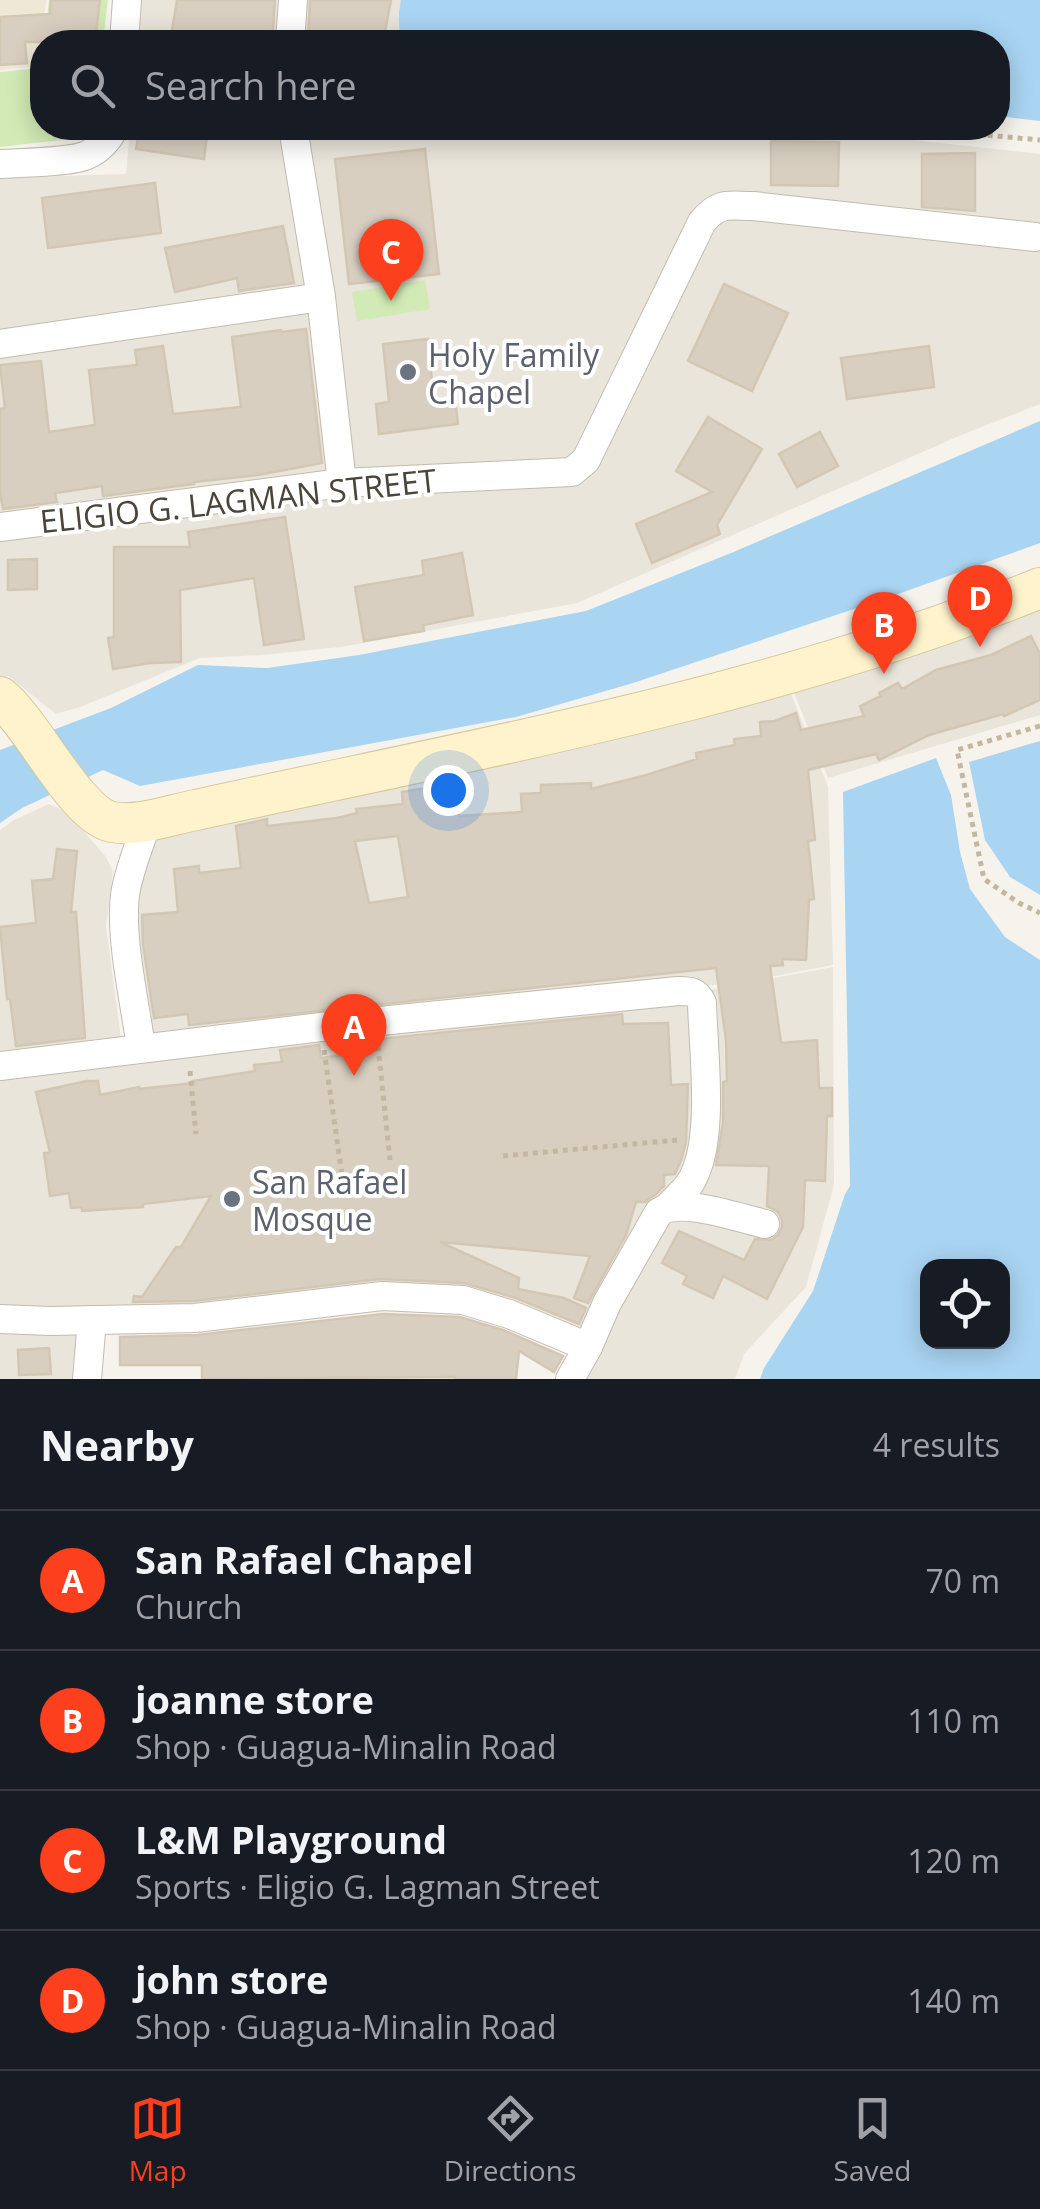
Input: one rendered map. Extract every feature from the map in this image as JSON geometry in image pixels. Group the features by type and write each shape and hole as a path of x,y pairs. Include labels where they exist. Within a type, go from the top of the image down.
{"main road":[{"path":"3,699 94,812 109,822 148,820 650,709 802,669 987,610 1040,588"}],"street":[{"path":"125,30 128,0"},
{"path":"291,30 292,0"},
{"path":"0,164 85,157 106,140"},
{"path":"295,140 321,298 342,482"},
{"name":"ELIGIO G. LAGMAN STREET","path":"0,527 342,482 572,472 581,466 702,222 712,210 722,206 753,206 1036,238"},
{"path":"0,344 321,298"},
{"path":"141,1048 125,928 126,892 148,820"},
{"path":"0,1066 321,1027 692,991 702,1003 704,1138 697,1170 689,1185 659,1212 570,1379"},
{"path":"668,1206 764,1224"},
{"path":"0,1319 195,1318 382,1296 463,1300 510,1314 588,1347"},
{"path":"87,1379 92,1320"}],"path":[{"path":"1010,137 1040,140"},
{"path":"1040,726 957,750 984,878 1040,913"},
{"path":"375,1023 390,1160"},
{"path":"321,1027 342,1175"},
{"path":"187,1043 196,1134"},
{"path":"502,1156 704,1138"}],"shaded area":[{"path":"0,0 46,0 43,30 30,30 30,67 0,70"},
{"path":"140,0 401,0 399,30 138,30"},
{"path":"129,140 913,140 1040,154 1040,404 577,603 341,647 200,658 56,714 8,676 0,685 0,178 126,174"},
{"path":"1040,606 1040,715 828,778 791,685"},
{"path":"788,686 828,787 833,965 698,987 142,1045 127,836"},
{"path":"49,804 68,813 106,857 113,872 106,926 122,1047 0,1063 0,830"},
{"path":"833,967 834,1185 806,1287 744,1354 735,1379 578,1379 594,1347 512,1310 468,1297 385,1295 203,1316 0,1318 0,1070 604,1010 692,996 699,1130 678,1192 631,1266 594,1346 641,1254 683,1194 703,1124 699,992"},
{"path":"0,1324 85,1324 81,1379 0,1379"}],"green space":[{"path":"49,0 108,0 104,30 45,30"},
{"path":"29,69 30,140 61,140 0,147 0,72"},
{"path":"425,280 430,309 357,321 352,292"}],"water":[{"path":"401,0 1040,0 1040,121 1010,117 1010,30 400,30"},
{"path":"1040,421 1040,543 633,683 516,717 140,786 103,770 22,808 0,823 0,750 111,708 198,665 267,668 359,655 586,611"},
{"path":"1040,741 1040,895 1010,877 985,840 969,762"},
{"path":"936,758 951,795 970,889 1005,937 1040,960 1040,1379 760,1379 813,1291 850,1186 843,792"}],"building":[{"path":"51,0 100,0 96,30 30,30 30,42 25,42 27,63 0,65 0,17 50,14"},
{"path":"177,0 275,0 273,30 172,30"},
{"path":"310,0 391,0 385,30 308,30"},
{"path":"138,140 206,140 204,159 136,149"},
{"path":"771,141 839,142 838,186 771,185"},
{"path":"425,149 439,274 349,284 335,159"},
{"path":"975,153 975,211 922,207 922,154"},
{"path":"155,183 161,233 48,248 42,198"},
{"path":"283,226 294,283 239,291 237,278 175,292 165,248"},
{"path":"724,284 788,313 752,391 688,361"},
{"path":"306,329 322,463 103,496 102,486 55,493 57,502 3,509 0,409 5,408 0,365 41,361 49,432 95,425 89,370 137,365 135,350 163,346 173,414 241,407 232,337"},
{"name":"Holy Family Chapel","path":"428,339 434,402 455,399 458,424 379,434 376,404 389,402 383,344"},
{"path":"929,346 934,387 847,399 841,358"},
{"path":"708,417 762,449 717,525 720,534 652,563 636,524 712,492 676,471"},
{"path":"820,432 838,466 797,487 779,454"},
{"path":"285,517 304,639 264,645 254,578 180,590 181,662 113,669 108,638 114,637 114,547 190,547 188,532"},
{"path":"462,553 473,615 423,625 424,631 364,641 355,587 424,575 422,561"},
{"path":"37,559 37,589 8,590 8,560"},
{"path":"1031,636 1040,654 1040,700 1004,716 929,735 879,760 876,754 808,770 815,840 808,841 814,899 809,900 806,960 782,959 783,965 770,966 781,1043 817,1040 819,1088 832,1088 832,1116 827,1116 825,1181 805,1180 803,1227 767,1299 723,1276 713,1298 683,1284 687,1276 662,1263 679,1231 744,1260 755,1239 771,1240 782,1227 778,1212 767,1206 769,1166 716,1165 723,1123 723,1082 727,1081 716,968 189,1025 188,1014 154,1018 142,915 178,912 174,869 199,866 199,873 241,868 236,826 267,819 267,826 337,818 357,813 356,809 403,804 402,792 432,787 435,806 456,802 459,816 522,812 521,794 541,793 541,785 591,783 591,789 643,776 697,759 696,753 735,745 734,739 761,736 760,722 796,713 801,730 864,716 860,706 898,683 902,689 936,670 991,655","holes":["398,836 408,897 369,903 355,841"]},
{"path":"57,849 77,851 71,912 76,912 85,1038 16,1046 0,927 36,923 32,881 53,879"},
{"path":"622,1014 623,1024 668,1023 671,1085 688,1084 686,1142 675,1174 664,1175 664,1186 656,1194 645,1202 636,1202 626,1235 588,1303 574,1298 590,1256 440,1242 519,1278 518,1289 564,1298 586,1308 579,1324 516,1298 464,1283 380,1279 194,1301 133,1302 134,1296 142,1297 176,1247 181,1247 211,1196 143,1207 82,1211 82,1207 71,1208 69,1193 50,1196 44,1153 50,1153 36,1092 87,1081 98,1081 100,1095 194,1083 255,1071 254,1065 282,1062 280,1050 319,1045 321,1058 380,1050 379,1039"},
{"path":"383,1314 460,1317 503,1330 563,1356 554,1372 519,1351 516,1379 202,1379 202,1365 120,1365 120,1337 197,1335"},
{"path":"49,1348 51,1374 19,1375 18,1350"}],"place":[{"name":"L&M Playground","path":"391,301"},
{"name":"Holy Family Chapel","path":"408,372"},
{"name":"john store","path":"980,647"},
{"name":"joanne store","path":"884,674"},
{"name":"San Rafael Chapel","path":"354,1076"},
{"name":"San Rafael Mosque","path":"232,1199"}]}
